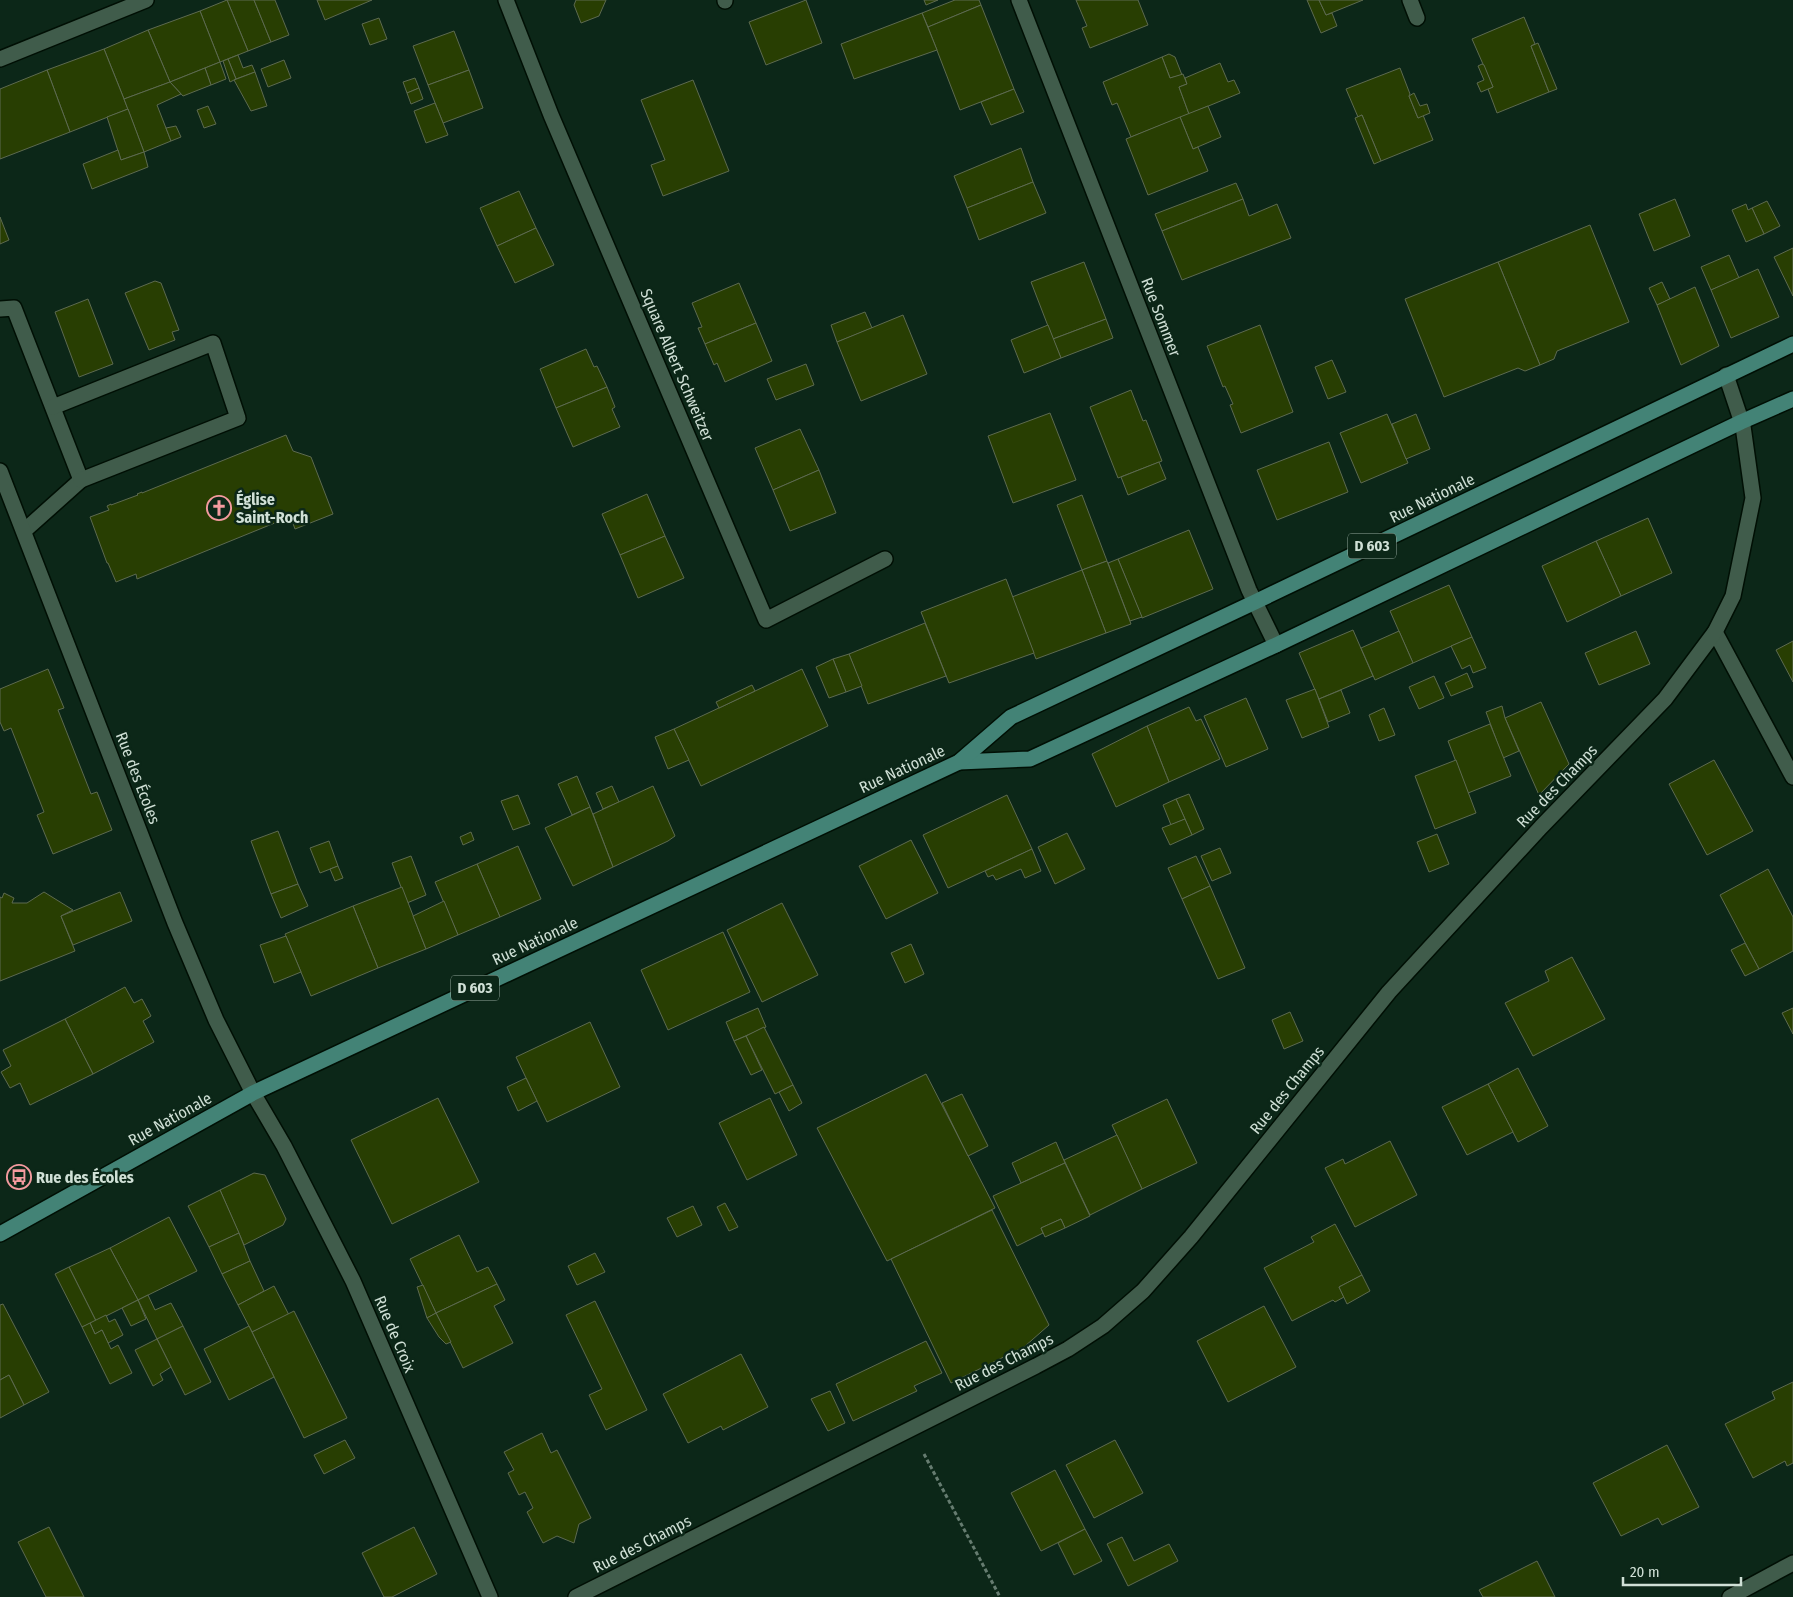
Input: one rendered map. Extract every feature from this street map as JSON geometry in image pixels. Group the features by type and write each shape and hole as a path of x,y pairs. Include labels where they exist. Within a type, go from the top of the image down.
{"main road":[{"name":"Rue Nationale","path":"0,1234 253,1093 959,762 1011,717 1793,344"},
{"name":"Rue Nationale","path":"959,762 1030,759 1276,645 1741,422 1793,399"}],"street":[{"path":"0,59 146,0"},
{"name":"Square Albert Schweitzer","path":"506,0 552,115 766,620 885,559"},
{"name":"Rue Sommer","path":"1019,0 1249,590 1276,645"},
{"path":"1410,0 1417,18"},
{"path":"0,309 14,308 81,480"},
{"path":"24,531 81,480 238,418 213,343 53,407"},
{"name":"Rue des Champs","path":"576,1597 1068,1348 1103,1326 1143,1291 1191,1237 1389,992 1541,826 1665,699 1716,632 1733,596 1753,498 1741,422 1726,375"},
{"name":"Rue des Écoles","path":"0,471 175,923 216,1020 253,1093"},
{"path":"1716,632 1793,777"},
{"name":"Rue de Croix","path":"253,1093 284,1146 353,1281 490,1597"},
{"path":"1730,1597 1793,1563"}],"path":[{"path":"911,1428 1000,1597"}],"building":[{"path":"227,0 254,0 271,42 248,51"},
{"path":"227,0 248,51 220,62 200,11"},
{"path":"254,0 275,0 289,35 271,42"},
{"path":"317,0 372,0 325,20"},
{"path":"576,0 606,0 599,16 581,23 574,5"},
{"path":"806,0 822,43 766,65 749,22"},
{"path":"924,0 938,0 926,5"},
{"path":"955,0 979,0 981,5 928,27 922,13"},
{"path":"1076,0 1138,0 1148,25 1090,48 1082,28 1087,26"},
{"path":"1307,0 1319,0 1326,15 1332,13 1337,26 1321,33"},
{"path":"1319,0 1363,0 1326,15"},
{"path":"981,5 1014,89 960,110 928,27"},
{"path":"200,11 220,62 170,82 148,30"},
{"path":"922,13 937,50 854,79 841,44"},
{"path":"1524,17 1535,44 1531,46 1549,92 1497,113 1488,89 1493,87 1472,39"},
{"path":"379,18 387,39 370,45 362,24"},
{"path":"148,30 170,82 124,99 104,49"},
{"path":"454,31 469,70 428,85 413,46"},
{"path":"1538,43 1557,89 1549,92 1531,46"},
{"path":"104,49 128,109 70,132 47,70"},
{"path":"1169,54 1175,57 1182,75 1170,78 1162,57"},
{"path":"238,55 243,68 252,65 255,72 236,79 228,59"},
{"path":"1162,57 1170,78 1183,74 1187,84 1179,87 1189,114 1131,137 1117,103 1112,105 1103,82"},
{"path":"228,59 236,79 230,82 223,61"},
{"path":"284,60 291,78 268,87 261,69"},
{"path":"220,62 226,79 211,85 205,68"},
{"path":"1220,63 1228,82 1234,80 1240,93 1189,114 1179,87 1187,84 1185,78"},
{"path":"1482,64 1493,87 1481,92 1477,83 1484,80 1478,66"},
{"path":"205,68 211,85 183,96 170,82"},
{"path":"1400,68 1418,118 1423,115 1433,140 1381,161 1362,115 1358,117 1346,89"},
{"path":"47,70 70,132 0,159 0,89"},
{"path":"469,70 483,108 443,123 428,85"},
{"path":"255,72 267,106 251,111 234,80"},
{"path":"415,78 419,88 407,93 403,82"},
{"path":"693,80 729,171 663,196 651,165 665,160 641,100"},
{"path":"170,82 181,94 157,105 171,141 144,152 124,99"},
{"path":"419,88 423,99 411,104 407,93"},
{"path":"1014,89 1024,112 991,125 981,102"},
{"path":"1414,93 1420,106 1427,104 1430,113 1418,118 1409,96"},
{"path":"435,103 448,135 426,143 414,111"},
{"path":"208,106 216,124 204,128 197,110"},
{"path":"1208,106 1221,137 1193,149 1180,117"},
{"path":"128,109 144,152 121,160 107,117"},
{"path":"1362,115 1381,161 1374,164 1355,118"},
{"path":"1180,117 1193,149 1198,147 1208,171 1148,195 1126,139"},
{"path":"176,126 181,137 171,141 166,128"},
{"path":"1021,148 1033,182 967,208 954,176"},
{"path":"118,150 121,160 144,152 148,167 92,189 83,164"},
{"path":"1033,182 1046,213 979,240 967,208"},
{"path":"1236,183 1243,199 1162,231 1155,214"},
{"path":"519,191 536,228 497,246 480,208"},
{"path":"1243,199 1249,216 1277,204 1291,238 1182,280 1162,231"},
{"path":"1675,199 1690,236 1654,251 1639,214"},
{"path":"1767,201 1780,226 1764,234 1752,208"},
{"path":"1746,204 1748,210 1752,208 1764,234 1746,242 1732,210"},
{"path":"0,217 9,240 0,244"},
{"path":"1590,225 1629,322 1557,351 1554,359 1540,365 1498,262"},
{"path":"536,228 554,265 515,283 497,246"},
{"path":"1793,248 1793,296 1774,257"},
{"path":"1729,255 1739,278 1711,290 1701,267"},
{"path":"1084,262 1106,319 1053,339 1031,282"},
{"path":"1498,262 1540,365 1525,371 1518,368 1444,397 1405,299"},
{"path":"1758,269 1779,317 1731,338 1711,290"},
{"path":"155,281 161,283 179,330 172,332 175,340 149,350 125,293"},
{"path":"1662,282 1670,299 1657,305 1649,288"},
{"path":"739,283 756,323 705,344 698,328 702,327 692,303"},
{"path":"1695,287 1719,346 1681,365 1657,305"},
{"path":"88,299 113,364 79,377 55,312"},
{"path":"865,312 872,328 837,342 831,325"},
{"path":"903,315 927,374 861,401 837,342"},
{"path":"1106,319 1113,338 1061,358 1053,339"},
{"path":"756,323 772,361 725,382 717,363 714,365 705,344"},
{"path":"1048,325 1061,358 1024,373 1011,340"},
{"path":"1260,325 1293,412 1241,433 1230,405 1233,404 1225,386 1223,387 1207,346"},
{"path":"586,349 594,367 597,366 607,387 556,408 540,369"},
{"path":"1332,360 1346,392 1328,399 1315,367"},
{"path":"806,364 814,385 776,400 767,379"},
{"path":"607,387 615,407 612,409 620,427 573,447 556,408"},
{"path":"1131,390 1143,421 1146,420 1162,461 1118,478 1090,407"},
{"path":"1050,413 1076,480 1013,503 988,436"},
{"path":"1387,414 1408,463 1361,483 1340,433"},
{"path":"1416,414 1430,449 1406,459 1392,424"},
{"path":"800,429 819,470 773,490 755,448"},
{"name":"Église Saint-Roch","path":"286,435 293,451 311,457 333,514 295,529 291,518 287,518 137,579 136,574 116,582 90,517 109,510 107,506 111,504 138,495"},
{"path":"1329,442 1348,492 1277,520 1257,470"},
{"path":"1159,462 1166,479 1128,495 1121,477"},
{"path":"819,470 836,513 790,531 773,490"},
{"path":"647,494 665,536 620,555 602,514"},
{"path":"1082,495 1107,561 1082,570 1057,505"},
{"path":"1648,518 1672,573 1621,596 1596,541"},
{"path":"1189,530 1213,589 1142,618 1118,559"},
{"path":"665,536 684,578 638,598 620,555"},
{"path":"1596,541 1621,596 1567,622 1542,566"},
{"path":"1118,559 1142,617 1130,621 1108,563"},
{"path":"1107,561 1131,624 1106,633 1082,570"},
{"path":"1082,570 1106,633 1036,659 1012,597"},
{"path":"1006,579 1034,653 949,683 921,612"},
{"path":"1449,585 1472,637 1413,663 1390,611"},
{"path":"925,623 946,676 868,704 849,654"},
{"path":"1353,630 1373,676 1319,699 1299,653"},
{"path":"1399,631 1413,663 1375,680 1361,648"},
{"path":"1636,631 1650,664 1599,685 1585,653"},
{"path":"1472,637 1486,668 1473,673 1470,665 1462,669 1451,646"},
{"path":"1793,641 1793,682 1776,650"},
{"path":"849,654 862,686 846,692 833,659"},
{"path":"833,659 846,692 829,698 816,667"},
{"path":"48,669 64,708 58,710 91,794 97,792 112,830 53,854 37,815 44,812 11,728 4,731 0,722 0,689"},
{"path":"802,669 828,726 701,786 674,729"},
{"path":"1467,673 1473,687 1451,696 1445,683"},
{"path":"1434,676 1444,698 1419,709 1409,687"},
{"path":"752,685 755,691 719,708 716,702"},
{"path":"1315,689 1329,727 1302,738 1286,700"},
{"path":"1341,690 1350,713 1328,722 1319,699"},
{"path":"1246,698 1268,749 1226,767 1204,716"},
{"path":"1541,702 1569,764 1539,795 1505,718"},
{"path":"1502,706 1519,751 1503,758 1486,712"},
{"path":"1189,707 1196,721 1201,719 1220,759 1169,782 1147,726"},
{"path":"1384,708 1395,735 1379,741 1369,715"},
{"path":"1490,724 1511,776 1468,793 1448,741"},
{"path":"1147,726 1169,782 1116,807 1092,754"},
{"path":"674,729 689,760 668,769 655,737"},
{"path":"1456,760 1476,813 1435,829 1415,776"},
{"path":"1714,760 1753,831 1707,855 1669,784"},
{"path":"577,776 590,807 572,815 558,784"},
{"path":"612,786 619,802 603,809 596,793"},
{"path":"653,786 675,836 613,867 593,814"},
{"path":"1189,794 1204,829 1192,835 1176,799"},
{"path":"518,795 530,824 513,830 501,801"},
{"path":"1007,795 1032,849 948,888 923,835"},
{"path":"1176,799 1185,819 1171,825 1163,805"},
{"path":"590,807 613,867 573,886 545,828"},
{"path":"1185,819 1192,835 1170,845 1162,828"},
{"path":"278,831 298,884 271,894 251,841"},
{"path":"471,832 474,840 463,845 460,837"},
{"path":"1067,833 1085,869 1055,884 1038,847"},
{"path":"1437,834 1449,864 1429,872 1417,842"},
{"path":"911,840 938,893 886,919 859,866"},
{"path":"329,841 338,866 320,873 310,848"},
{"path":"518,846 541,899 500,917 477,864"},
{"path":"1220,848 1231,873 1212,881 1201,856"},
{"path":"1032,849 1041,871 1025,878 1021,869 996,880 993,875 988,877 985,871"},
{"path":"411,856 426,895 407,903 392,863"},
{"path":"1196,856 1210,886 1182,899 1168,868"},
{"path":"477,864 500,917 458,935 435,882"},
{"path":"338,866 343,878 335,881 330,869"},
{"path":"1768,869 1793,917 1793,951 1759,969 1720,895"},
{"path":"298,884 308,906 281,918 271,894"},
{"path":"1210,886 1245,968 1218,979 1182,899"},
{"path":"402,887 426,949 378,968 353,906"},
{"path":"44,892 73,910 61,916 75,951 0,981 0,897 2,898 4,893 14,898 12,903 27,903"},
{"path":"120,892 132,921 73,945 61,916"},
{"path":"444,901 458,935 426,949 413,916"},
{"path":"782,903 818,975 762,1002 727,930"},
{"path":"353,906 378,968 311,996 285,934"},
{"path":"723,932 750,992 668,1030 641,970"},
{"path":"286,936 301,972 274,983 260,945"},
{"path":"1745,943 1759,969 1745,976 1731,950"},
{"path":"911,944 924,974 905,983 891,953"},
{"path":"1572,957 1605,1019 1533,1056 1505,1003 1549,981 1545,971"},
{"path":"125,987 134,1003 142,999 151,1016 143,1021 154,1042 93,1074 65,1019"},
{"path":"758,1008 766,1027 734,1041 726,1022"},
{"path":"1793,1008 1793,1034 1782,1013"},
{"path":"1290,1012 1303,1041 1284,1049 1272,1020"},
{"path":"65,1019 93,1074 30,1105 20,1083 10,1088 1,1072 11,1066 3,1050"},
{"path":"590,1022 620,1087 547,1122 516,1057"},
{"path":"764,1027 793,1085 775,1094 746,1036"},
{"path":"746,1036 762,1070 751,1075 734,1041"},
{"path":"1518,1068 1548,1126 1518,1142 1488,1084"},
{"path":"926,1074 995,1208 887,1261 817,1128"},
{"path":"526,1078 537,1101 518,1111 507,1087"},
{"path":"1488,1084 1513,1132 1467,1155 1442,1107"},
{"path":"793,1085 802,1103 789,1111 779,1092"},
{"path":"962,1094 988,1146 968,1156 942,1103"},
{"path":"438,1098 479,1182 392,1224 351,1140"},
{"path":"770,1098 797,1155 747,1180 719,1123"},
{"path":"1167,1099 1197,1163 1142,1189 1112,1125"},
{"path":"1117,1135 1142,1189 1090,1215 1064,1160"},
{"path":"1390,1141 1417,1195 1355,1227 1325,1168 1343,1159 1345,1164"},
{"path":"1056,1142 1065,1163 1021,1183 1012,1163"},
{"path":"1065,1163 1090,1216 1065,1228 1061,1219 1041,1228 1043,1233 1017,1246 993,1196"},
{"path":"254,1173 265,1175 286,1219 283,1225 244,1245 220,1190"},
{"path":"220,1190 239,1233 209,1247 188,1206"},
{"path":"725,1203 738,1227 729,1231 717,1207"},
{"path":"693,1206 702,1225 677,1237 667,1218"},
{"path":"992,1210 1049,1325 1024,1347 951,1383 891,1259"},
{"path":"169,1217 197,1271 138,1300 110,1248"},
{"path":"1061,1219 1065,1228 1045,1237 1041,1228"},
{"path":"1335,1224 1362,1275 1339,1287 1344,1297 1335,1302 1333,1300 1292,1321 1264,1268 1314,1242 1311,1237"},
{"path":"239,1233 250,1261 222,1274 209,1247"},
{"path":"459,1235 477,1272 488,1267 497,1284 436,1313 410,1259"},
{"path":"110,1248 138,1300 96,1321 69,1267"},
{"path":"595,1253 605,1272 577,1285 568,1266"},
{"path":"250,1261 264,1291 238,1305 222,1274"},
{"path":"69,1267 96,1321 82,1327 55,1274"},
{"path":"1362,1275 1370,1291 1347,1304 1339,1287"},
{"path":"497,1284 505,1300 494,1306 513,1343 463,1368 436,1313"},
{"path":"423,1285 436,1313 427,1318 417,1287"},
{"path":"274,1286 289,1315 252,1332 238,1305"},
{"path":"148,1295 155,1310 171,1303 183,1326 157,1339 138,1300"},
{"path":"138,1300 146,1319 131,1326 122,1308"},
{"path":"595,1301 647,1410 606,1430 589,1395 602,1389 566,1315"},
{"path":"3,1304 49,1392 24,1405 9,1375 0,1380 0,1305"},
{"path":"1264,1306 1296,1367 1228,1402 1197,1341"},
{"path":"294,1311 347,1418 304,1438 252,1332"},
{"path":"436,1313 451,1342 446,1344 439,1337 427,1318"},
{"path":"106,1315 109,1322 115,1319 123,1335 108,1343 102,1330 95,1334 90,1323"},
{"path":"90,1323 95,1334 102,1330 111,1349 118,1345 132,1373 110,1384 82,1327"},
{"path":"183,1326 211,1382 185,1395 157,1339"},
{"path":"249,1326 274,1377 229,1400 204,1349"},
{"path":"157,1339 171,1367 160,1374 163,1380 153,1386 135,1350"},
{"path":"926,1341 942,1373 914,1386 917,1391 853,1421 836,1384"},
{"path":"741,1354 768,1407 723,1430 721,1426 688,1443 663,1394"},
{"path":"9,1375 24,1405 0,1418 0,1380"},
{"path":"1793,1382 1793,1463 1787,1466 1785,1461 1753,1478 1725,1424 1775,1399 1772,1392"},
{"path":"830,1391 845,1423 828,1431 811,1399"},
{"path":"542,1433 551,1453 557,1450 591,1518 579,1524 574,1543 557,1536 543,1543 527,1512 533,1508 525,1492 519,1495 508,1473 514,1470 504,1452"},
{"path":"345,1440 355,1458 324,1474 314,1455"},
{"path":"1115,1440 1143,1493 1094,1518 1066,1465"},
{"path":"1667,1445 1699,1507 1662,1525 1658,1518 1621,1536 1593,1483"},
{"path":"1055,1470 1085,1529 1041,1551 1011,1493"},
{"path":"49,1527 84,1597 46,1597 18,1542"},
{"path":"414,1527 437,1574 392,1597 384,1597 362,1553"},
{"path":"1085,1529 1102,1561 1074,1575 1058,1543"},
{"path":"1122,1537 1134,1561 1169,1544 1178,1561 1128,1586 1107,1544"},
{"path":"1537,1561 1555,1597 1483,1597 1479,1590"}],"place":[{"name":"Église Saint-Roch","path":"219,508"},
{"name":"Rue des Écoles","path":"19,1177"}]}
